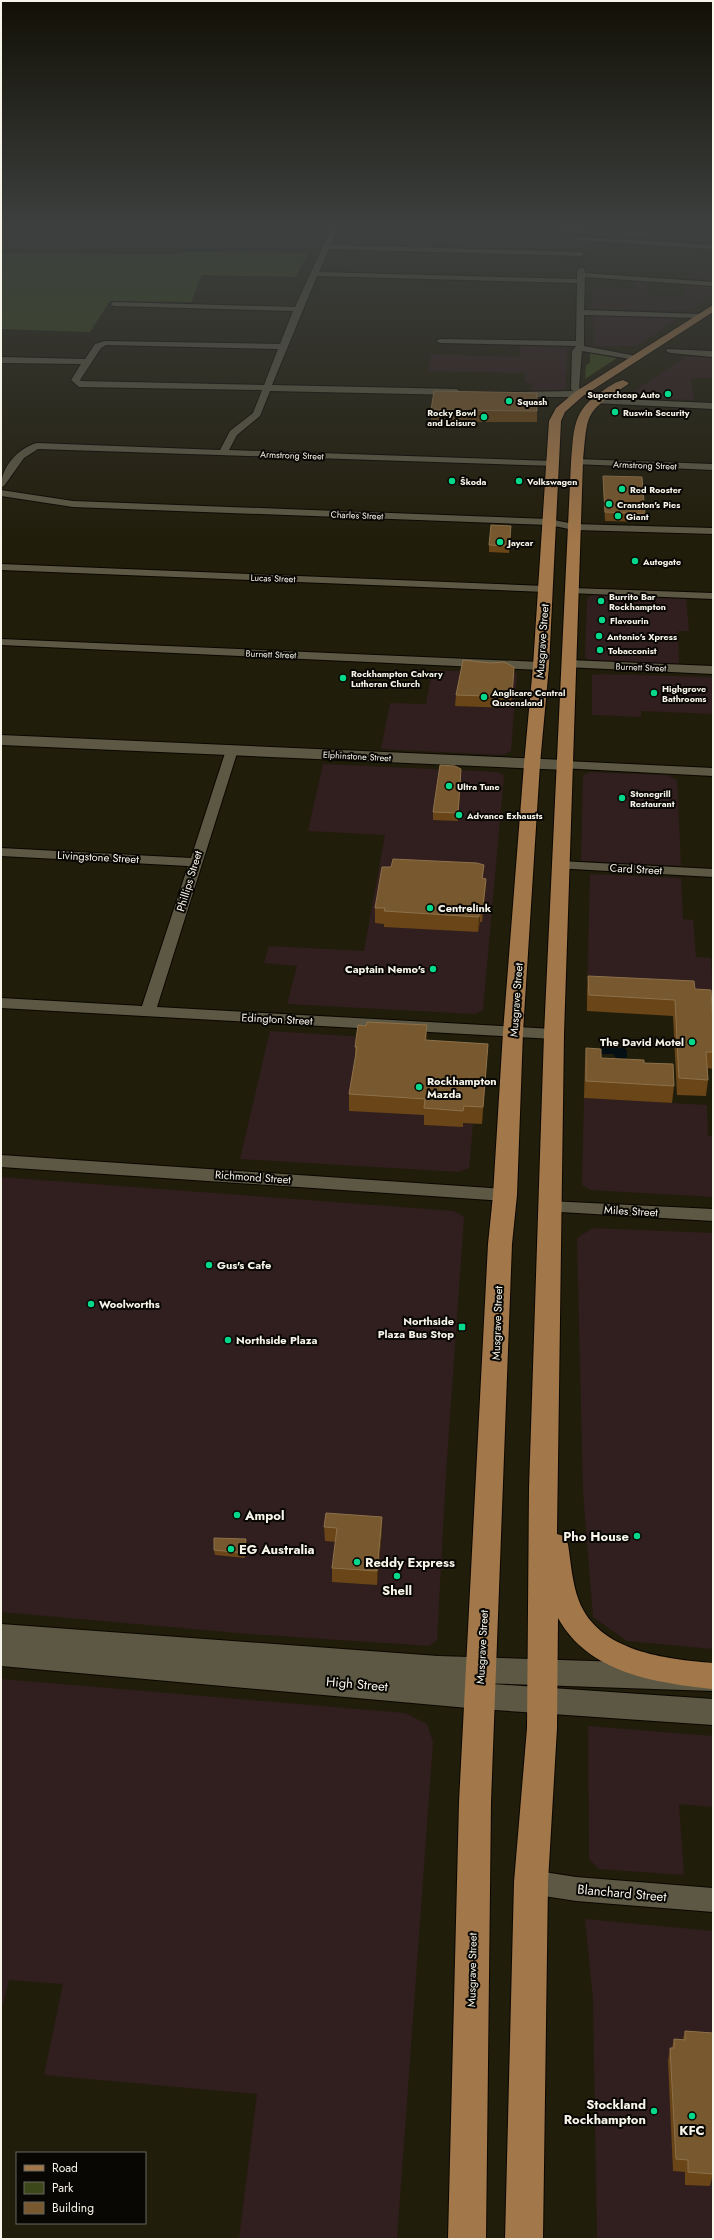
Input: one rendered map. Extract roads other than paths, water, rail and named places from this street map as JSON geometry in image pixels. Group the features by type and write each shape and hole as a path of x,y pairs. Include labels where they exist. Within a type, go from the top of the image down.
{"main road":[{"path":"580,393 674,333"},
{"path":"658,360 689,339"},
{"path":"524,2239 531,1882 543,1686 543,1488 554,1034 577,462 580,433 586,411 596,401 633,376"},
{"name":"Musgrave Street","path":"467,2239 475,1802 500,1244 505,1195 513,1032 532,764 541,666 555,420 560,410 580,393"},
{"path":"543,1488 565,1604 579,1627 593,1640 619,1657 679,1673 713,1677"},
{"name":"High Street","path":"1,1636 395,1666 480,1683"},
{"name":"High Street","path":"1,1654 543,1686 713,1677"},
{"name":"High Street","path":"543,1686 713,1712"}],"street":[{"path":"223,452 233,433 257,414 289,333"},
{"path":"580,333 580,346 576,351 575,389 580,393"},
{"path":"440,341 580,346 633,358"},
{"path":"283,347 106,343 98,346 75,380 79,384 464,393"},
{"path":"670,351 713,354"},
{"path":"1,360 86,362"},
{"path":"503,394 580,393"},
{"path":"596,401 713,406"},
{"name":"Armstrong Street","path":"1,484 22,454 31,448 46,446 553,464"},
{"name":"Armstrong Street","path":"577,462 713,467"},
{"name":"Charles Street","path":"1,493 73,504 549,522 574,527 713,531"},
{"name":"Lucas Street","path":"1,567 545,589"},
{"path":"572,591 713,596"},
{"name":"Burnett Street","path":"1,642 541,666"},
{"name":"Burnett Street","path":"569,664 713,670"},
{"name":"Elphinstone Street","path":"1,740 713,772"},
{"name":"Phillips Street","path":"148,1012 232,750"},
{"name":"Livingstone Street","path":"1,852 195,862"},
{"name":"Card Street","path":"560,865 713,873"},
{"name":"Edington Street","path":"1,1003 554,1034"},
{"name":"Richmond Street","path":"1,1161 505,1195"},
{"name":"Miles Street","path":"549,1208 713,1215"},
{"name":"Blanchard Street","path":"531,1882 576,1889 713,1900"}],"place":[{"name":"Supercheap Auto","path":"668,394"},
{"name":"Squash","path":"509,401"},
{"name":"Ruswin Security","path":"615,412"},
{"name":"Rocky Bowl and Leisure","path":"484,417"},
{"name":"Škoda","path":"452,481"},
{"name":"Volkswagen","path":"519,481"},
{"name":"Red Rooster","path":"622,489"},
{"name":"Cranston's Pies","path":"609,504"},
{"name":"Giant","path":"618,516"},
{"name":"Jaycar","path":"500,542"},
{"name":"Autogate","path":"635,561"},
{"name":"Burrito Bar Rockhampton","path":"601,601"},
{"name":"Flavourin","path":"602,620"},
{"name":"Antonio's Xpress","path":"599,636"},
{"name":"Tobacconist","path":"600,650"},
{"name":"Rockhampton Calvary Lutheran Church","path":"343,678"},
{"name":"Highgrove Bathrooms","path":"654,693"},
{"name":"Anglicare Central Queensland","path":"484,697"},
{"name":"Ultra Tune","path":"449,786"},
{"name":"Stonegrill Restaurant","path":"622,798"},
{"name":"Advance Exhausts","path":"459,815"},
{"name":"Centrelink","path":"430,908"},
{"name":"Captain Nemo's","path":"433,969"},
{"name":"The David Motel","path":"692,1042"},
{"name":"Rockhampton Mazda","path":"419,1087"},
{"name":"Gus's Cafe","path":"209,1265"},
{"name":"Woolworths","path":"91,1304"},
{"name":"Northside Plaza Bus Stop","path":"462,1327"},
{"name":"Northside Plaza","path":"228,1340"},
{"name":"Ampol","path":"237,1515"},
{"name":"Pho House","path":"637,1536"},
{"name":"EG Australia","path":"231,1549"},
{"name":"Reddy Express","path":"357,1562"},
{"name":"Shell","path":"397,1576"},
{"name":"Stockland Rockhampton","path":"654,2111"},
{"name":"KFC","path":"692,2116"}]}
